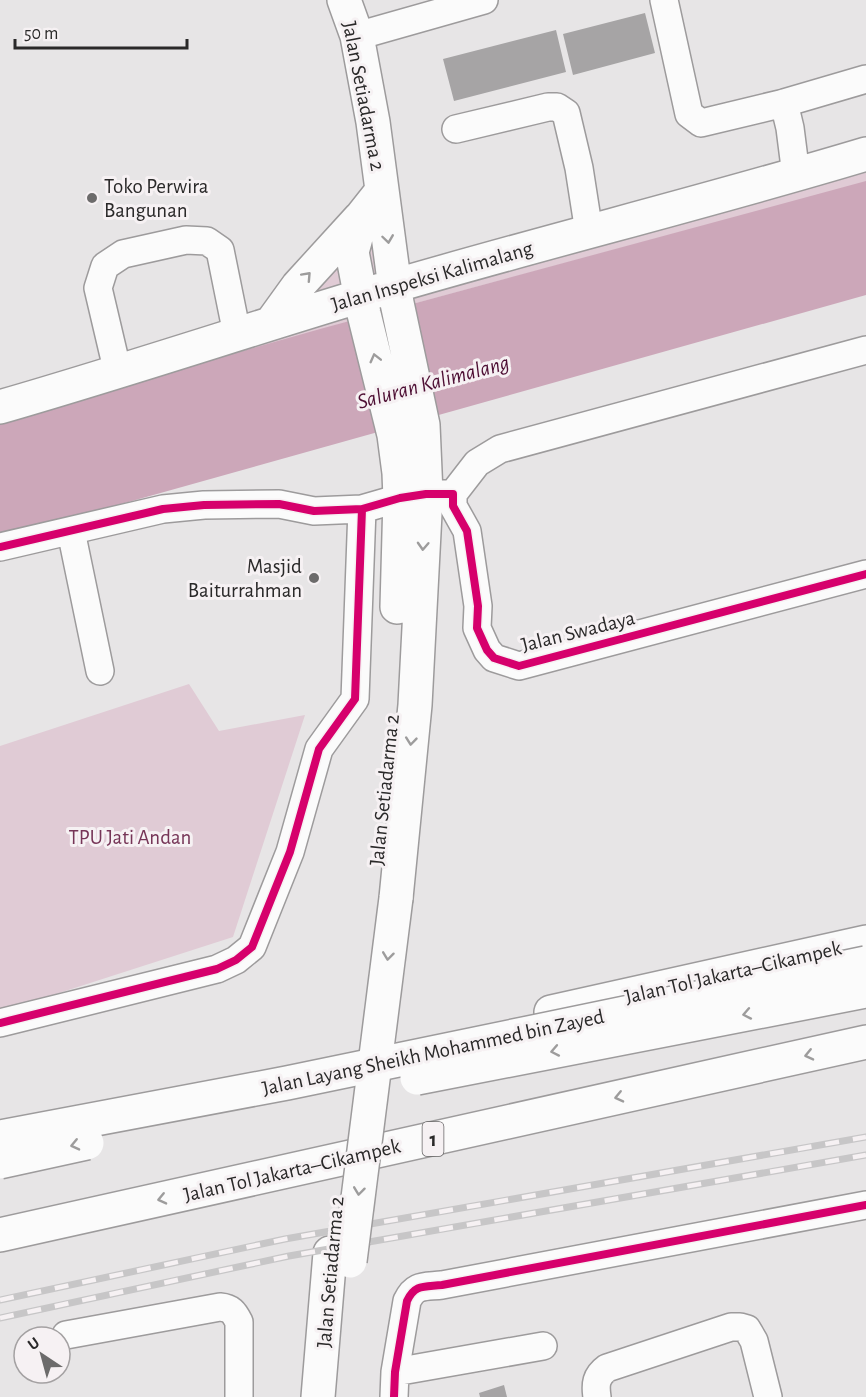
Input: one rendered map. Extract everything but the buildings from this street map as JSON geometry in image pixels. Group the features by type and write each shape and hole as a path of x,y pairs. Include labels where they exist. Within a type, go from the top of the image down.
{"main road":[{"name":"Jalan Setiadarma 2","path":"344,0 357,36 373,122 372,204 396,294 408,430"},
{"name":"Jalan Inspeksi Kalimalang","path":"0,407 118,373 272,322 363,305 589,232 866,154"},
{"name":"Jalan Setiadarma 2","path":"318,1397 340,1257 385,897 415,705 426,495 408,430 363,305 352,252 372,204"},
{"path":"272,322 298,286 372,204"},
{"name":"Jalan Tol Jakarta–Cikampek","path":"0,1125 300,1068 866,942"},
{"name":"Jalan Layang Sheikh Mohammed bin Zayed","path":"0,1137 287,1083 866,963"},
{"name":"Jalan Layang Sheikh Mohammed bin Zayed","path":"0,1162 108,1138 866,991"},
{"name":"Jalan Tol Jakarta–Cikampek","path":"0,1235 866,1042"},
{"name":"Jalan Setiadarma 2","path":"339,1397 340,1257"}],"street":[{"path":"357,36 484,0"},
{"path":"664,0 688,114 701,123 784,103 866,79"},
{"path":"784,103 790,128 796,175"},
{"path":"456,129 548,107 557,107 566,112 579,168 589,232"},
{"path":"118,373 98,288 105,266 123,254 186,240 207,241 220,250 237,334"},
{"path":"0,547 163,509 204,505 279,504 314,511 362,508 426,495 500,449 866,351"},
{"name":"Jalan Swadaya","path":"426,495 453,506 467,531 478,606 477,628 487,650 494,658 519,666 866,574"},
{"path":"0,1023 217,969 236,960 252,947 290,852 319,749 355,699 362,508"},
{"path":"71,531 100,671"},
{"path":"543,1346 394,1385 406,1301 412,1291 420,1287 866,1205"},
{"path":"72,1334 220,1307 228,1308 235,1313 239,1322 239,1397"},
{"path":"597,1397 598,1377 607,1368 731,1327 747,1329 754,1341 768,1397"}],"green space":[{"path":"866,154 866,182 398,308 395,286 365,317 0,420 272,322 362,216 395,285"},
{"name":"TPU Jati Andan","path":"189,684 219,731 305,715 233,937 0,1012 0,746"}],"water":[{"name":"Saluran Kalimalang","path":"866,181 866,295 0,538 0,420 320,329"}],"railway":[{"path":"0,1300 285,1239 866,1137"},
{"path":"0,1318 289,1256 866,1155"}],"cycle path":[{"path":"0,547 163,509 204,505 279,504 314,511 362,509 400,498 426,494 453,494 453,506 467,531 478,606 477,628 487,650 494,658 519,666 866,574"},
{"path":"0,1023 217,969 236,960 252,947 290,852 319,749 355,699 362,509"},
{"path":"394,1397 395,1372 407,1301 413,1292 421,1287 442,1285 866,1205"}],"place":[{"name":"Toko Perwira Bangunan","path":"92,198"},
{"name":"Masjid Baiturrahman","path":"314,578"}]}
